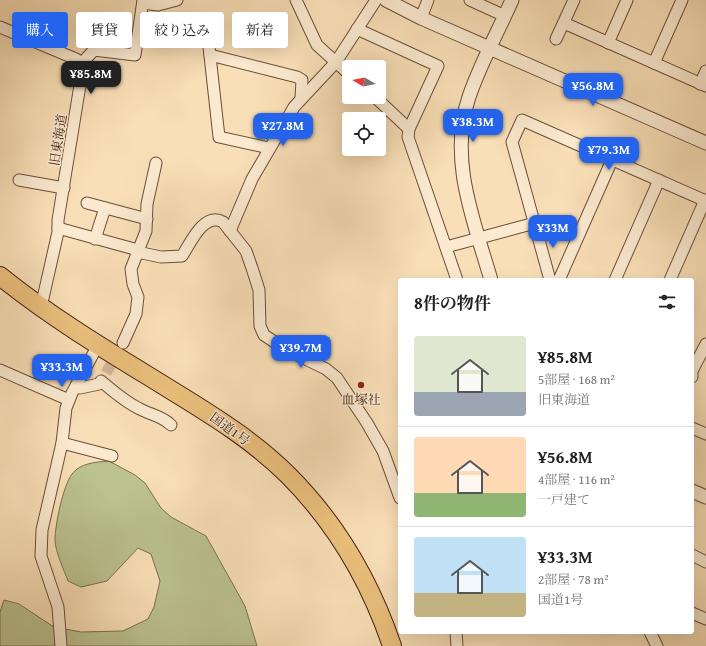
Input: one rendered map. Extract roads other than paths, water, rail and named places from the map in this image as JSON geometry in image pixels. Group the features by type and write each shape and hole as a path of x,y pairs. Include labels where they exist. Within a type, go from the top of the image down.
{"highway":[{"name":"国道1号","path":"0,276 95,350 228,442 288,492 335,551 361,600 380,646"},
{"name":"国道1号","path":"0,292 38,320 95,350 217,419 287,474 317,508 345,545 373,594 392,646"}],"street":[{"path":"0,27 76,59 81,64 94,50 135,55 143,2 158,5 177,0"},
{"path":"296,0 318,45 342,68"},
{"path":"230,231 252,179 269,148 301,98 336,62 376,0"},
{"path":"386,0 421,18 706,143"},
{"path":"421,18 428,0"},
{"path":"470,0 505,16"},
{"path":"490,278 465,188 460,153 463,119 469,97 512,0"},
{"path":"556,39 574,0"},
{"path":"608,43 627,0"},
{"path":"654,64 682,0"},
{"path":"564,23 703,85 706,71"},
{"path":"357,30 438,66 409,129 408,137 456,278"},
{"path":"269,148 219,137 209,51 297,77 302,80 303,85 301,98"},
{"name":"旧東海道","path":"41,307 58,228 81,79 81,64"},
{"path":"382,104 409,129"},
{"path":"549,278 512,142 522,120 705,200 671,278"},
{"path":"560,278 612,160"},
{"path":"123,343 135,319 138,300 131,269 146,231 147,204 156,163"},
{"path":"19,180 64,188"},
{"path":"616,278 659,180"},
{"path":"87,203 147,219"},
{"path":"95,239 105,208"},
{"path":"58,228 161,257 182,256 198,230 211,220 218,219 223,222 246,251 259,290 260,326 264,335 285,348 326,369 337,378 367,423 382,451 398,493"},
{"path":"446,247 535,223"},
{"path":"694,367 706,344"},
{"path":"61,646 58,607 43,564 40,547 47,502 62,443 69,400 95,350"},
{"path":"0,370 69,400"},
{"path":"76,386 80,388 99,384 103,377 123,399 140,410 166,420 171,425"},
{"path":"694,429 706,434"},
{"path":"62,443 112,456"},
{"path":"694,492 706,497"},
{"path":"694,556 706,562"},
{"path":"694,614 706,619"},
{"path":"456,634 457,646"},
{"path":"651,634 657,646"}],"tunnel":[{"path":"106,373 119,351"}],"place":[{"name":"血塚社","path":"361,385"}]}
